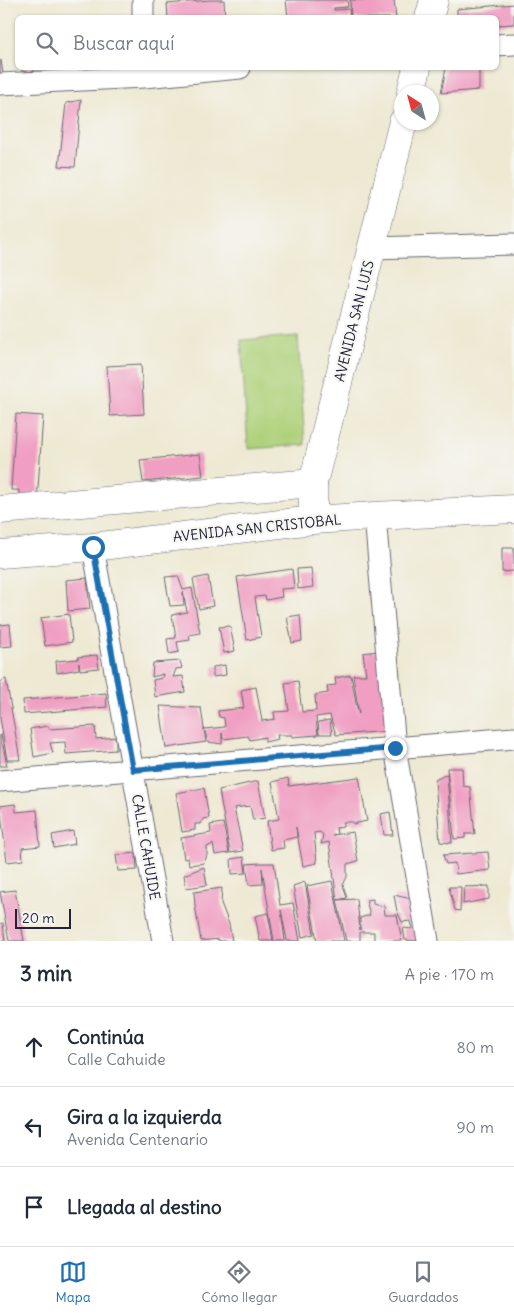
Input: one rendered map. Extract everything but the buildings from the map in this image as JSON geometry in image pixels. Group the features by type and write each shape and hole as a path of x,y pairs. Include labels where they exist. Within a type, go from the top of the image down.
{"main road":[{"path":"431,15 434,0"},
{"path":"413,85 416,70"},
{"name":"AVENIDA SAN LUIS","path":"312,520 313,483 401,130"},
{"path":"13,553 10,509 313,483"},
{"name":"AVENIDA SAN CRISTOBAL","path":"13,553 93,547 312,520 514,509"}],"street":[{"path":"143,0 143,15"},
{"path":"499,45 514,44"},
{"path":"0,84 192,70"},
{"path":"372,248 514,244"},
{"path":"374,516 395,748 428,941"},
{"name":"CALLE CAHUIDE","path":"93,547 163,941"},
{"path":"0,781 514,738"}],"green space":[{"path":"298,336 305,445 248,449 241,340"}],"route":[{"path":"93,547 133,770 395,748"}]}
